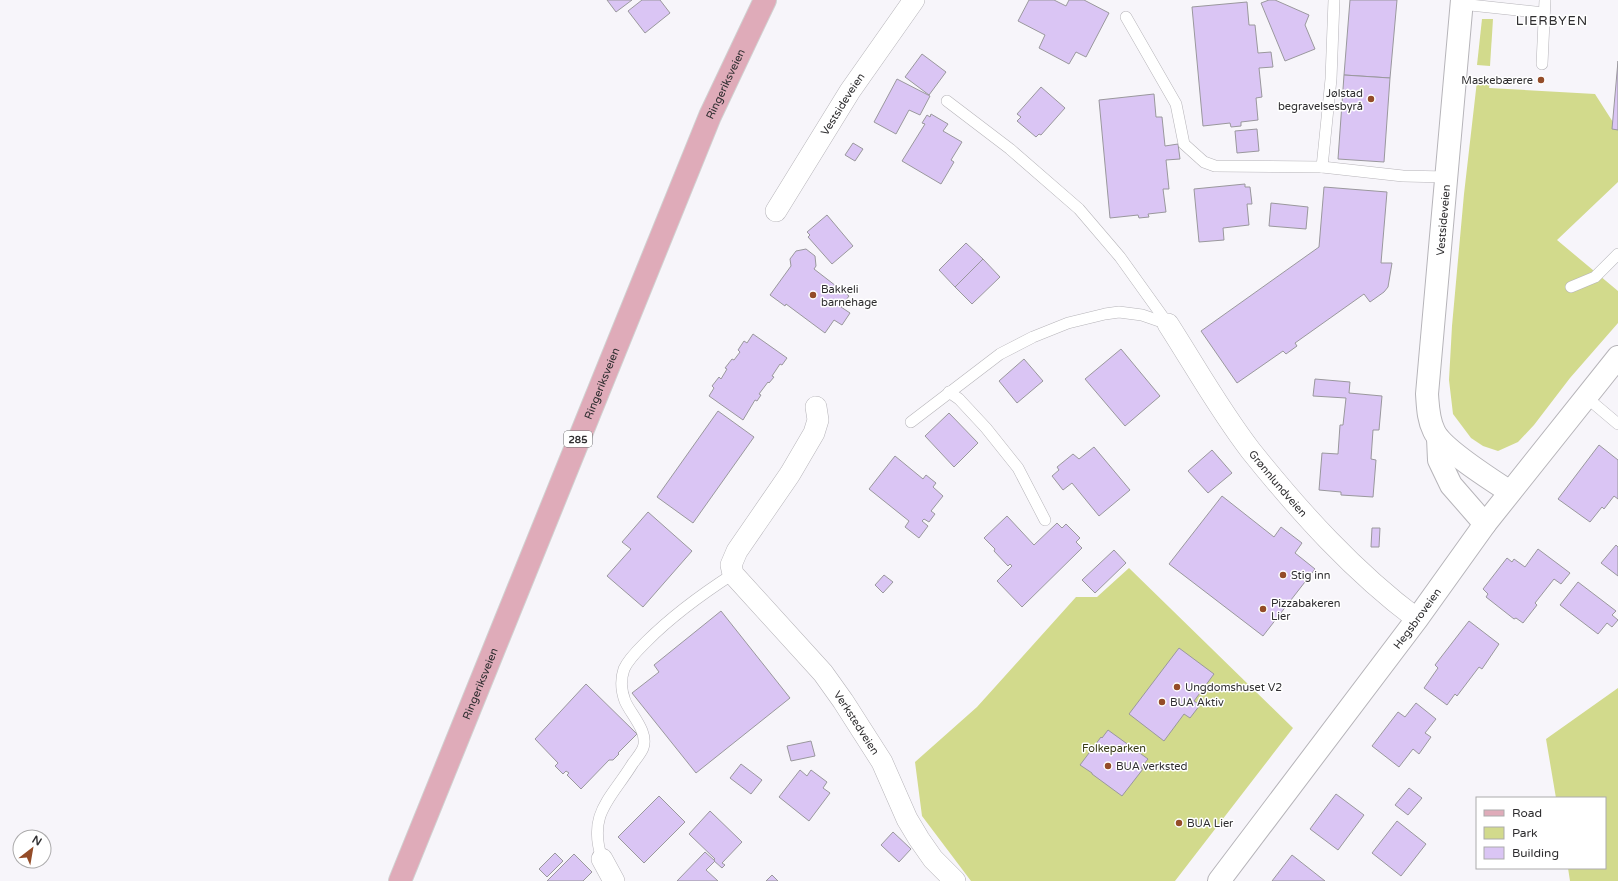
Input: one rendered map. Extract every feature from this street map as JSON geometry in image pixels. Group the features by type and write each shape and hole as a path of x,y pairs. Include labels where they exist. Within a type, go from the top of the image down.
{"main road":[{"name":"Ringeriksveien","path":"400,881 698,145 765,0"}],"street":[{"name":"Vestsideveien","path":"776,211 850,90 914,0"},
{"name":"Vestsideveien","path":"1461,2 1427,394 1428,414 1438,438 1439,460 1451,485 1485,524"},
{"name":"Grønnlundveien","path":"1168,324 1225,414 1251,450 1308,518 1338,550 1396,603 1416,619"},
{"name":"Hegsbroveien","path":"1219,881 1416,619 1485,524 1618,357"},
{"path":"735,576 730,565 737,551 790,474 814,433 818,420 816,407"},
{"name":"Vestsideveien","path":"1438,438 1469,464 1510,492"},
{"name":"Verkstedveien","path":"735,576 823,674 843,701 882,762 907,819 933,859 956,881"},
{"path":"602,859 614,881"}],"lane":[{"path":"1322,167 1332,79 1334,0"},
{"path":"1542,64 1545,0"},
{"path":"1461,2 1544,13"},
{"path":"1126,17 1176,104 1184,144 1204,162 1215,166 1322,167 1403,176 1446,177"},
{"path":"947,101 1010,149 1079,209 1120,257 1168,324"},
{"path":"1571,287 1595,278 1618,254"},
{"path":"911,422 948,392 1000,354 1032,337 1068,323 1118,312 1142,315 1168,324"},
{"path":"948,392 959,399 986,428 1018,468 1045,520"},
{"path":"1586,397 1618,424"},
{"path":"602,859 597,844 597,824 604,804 643,748 643,733 629,711 620,689 624,669 634,654 664,624 704,593 735,576"}],"green space":[{"path":"1482,19 1493,19 1490,66 1477,65"},
{"path":"1477,81 1490,82 1489,88 1595,94 1618,130 1618,182 1557,240 1618,291 1618,323 1570,378 1534,425 1518,442 1498,451 1483,446 1471,438 1453,414 1449,380 1452,326 1464,194"},
{"name":"Folkeparken","path":"1129,568 1293,728 1175,881 971,881 922,816 915,762 977,707 1076,597 1097,597"},
{"path":"1618,688 1618,881 1570,881 1568,869 1606,869 1606,797 1556,797 1546,739"}],"building":[{"path":"607,0 632,0 616,12"},
{"path":"642,0 660,0 670,13 645,33 628,11"},
{"path":"1029,0 1054,0 1066,6 1069,0 1084,0 1109,13 1086,57 1076,52 1069,64 1039,48 1045,35 1018,21"},
{"path":"1269,0 1275,0 1309,15 1305,25 1315,49 1285,61 1261,3"},
{"path":"1350,0 1397,0 1390,78 1344,75"},
{"path":"1247,2 1249,25 1255,25 1258,53 1271,52 1273,67 1259,68 1262,97 1256,98 1258,120 1241,122 1241,126 1231,127 1230,123 1203,126 1192,7"},
{"path":"922,54 946,72 929,95 905,77"},
{"path":"1618,61 1618,130 1612,129"},
{"path":"1344,75 1390,78 1384,162 1338,159"},
{"path":"897,79 930,96 920,115 909,110 896,134 874,122"},
{"path":"1041,87 1065,108 1041,135 1039,134 1036,137 1017,121 1021,117 1017,114"},
{"path":"1154,94 1156,117 1162,117 1165,146 1178,144 1180,159 1166,160 1169,189 1163,189 1166,212 1148,214 1149,217 1139,218 1138,215 1110,218 1099,100"},
{"path":"931,114 948,124 943,131 962,142 951,160 954,162 941,184 902,161 925,124 922,123 927,115 930,117"},
{"path":"1257,129 1259,151 1237,153 1235,131"},
{"path":"853,143 863,149 855,161 845,155"},
{"path":"1245,184 1245,187 1250,187 1252,204 1247,204 1249,225 1223,228 1224,240 1199,242 1194,189"},
{"path":"1324,187 1387,192 1381,263 1392,263 1388,287 1384,292 1370,302 1364,294 1295,343 1297,346 1286,354 1283,351 1237,383 1201,331 1319,247"},
{"path":"1271,203 1308,207 1306,229 1269,226"},
{"path":"827,215 853,246 832,264 808,237 810,235 807,232"},
{"path":"966,243 983,259 955,287 939,270"},
{"path":"806,249 815,256 816,266 814,269 849,296 841,307 850,313 842,325 834,320 825,333 786,304 785,306 770,295 791,266 790,259 796,251"},
{"path":"983,259 1000,277 972,304 955,287"},
{"path":"753,334 787,358 782,365 780,364 772,376 774,377 759,394 761,395 757,401 755,400 743,420 709,396 714,388 712,386 719,377 721,379 727,369 725,368 740,352 738,350 744,341 747,343"},
{"path":"1121,349 1160,396 1125,426 1085,379"},
{"path":"1024,359 1043,381 1017,403 999,381"},
{"path":"1315,379 1350,382 1349,393 1382,396 1379,430 1373,430 1371,459 1376,460 1373,497 1341,495 1341,492 1319,490 1322,453 1338,454 1340,425 1343,425 1346,398 1313,396"},
{"path":"718,411 754,437 693,523 657,497"},
{"path":"949,413 978,443 954,467 925,436"},
{"path":"1599,445 1618,460 1618,499 1614,496 1604,509 1602,507 1590,522 1558,499"},
{"path":"1094,447 1130,490 1099,516 1072,483 1063,490 1052,476 1059,470 1057,467 1073,454 1079,459"},
{"path":"1212,450 1232,473 1208,493 1188,471"},
{"path":"895,456 923,479 926,475 936,483 933,487 943,496 931,511 935,514 929,522 924,519 922,521 928,526 919,538 905,527 909,521 869,489"},
{"path":"1222,496 1274,537 1281,527 1302,543 1295,553 1315,569 1263,636 1169,564"},
{"path":"648,512 692,551 643,607 607,576 631,549 622,542"},
{"path":"1007,516 1034,545 1057,523 1062,528 1066,524 1080,538 1076,542 1082,548 1022,607 997,581 1012,566 1010,564 1008,566 984,538"},
{"path":"1372,528 1380,528 1379,547 1371,547"},
{"path":"1616,545 1618,547 1618,576 1601,563"},
{"path":"1538,549 1570,573 1561,584 1554,579 1535,603 1537,605 1523,623 1516,618 1514,619 1486,597 1488,594 1483,589 1507,558 1512,562 1514,559 1525,567"},
{"path":"1114,550 1126,563 1095,593 1082,580"},
{"path":"884,575 893,582 883,593 875,585"},
{"path":"1578,582 1616,611 1612,615 1618,620 1612,627 1607,623 1598,634 1560,605"},
{"path":"721,611 790,698 696,773 632,693 659,672 654,665"},
{"path":"1469,621 1499,644 1482,669 1479,667 1457,696 1455,694 1447,705 1424,688 1438,668 1435,665"},
{"name":"Ungdomshuset V2","path":"1179,648 1214,674 1194,701 1200,705 1190,718 1184,714 1164,741 1129,714"},
{"path":"586,684 637,734 613,760 609,760 581,789 567,775 569,773 566,771 563,774 555,766 558,763 535,739"},
{"path":"1416,703 1436,719 1425,733 1431,737 1419,754 1413,749 1399,767 1372,746 1398,712 1405,717"},
{"path":"1108,730 1148,759 1141,768 1143,769 1122,796 1080,765"},
{"path":"811,741 815,756 791,761 787,746"},
{"path":"741,764 762,780 751,794 730,778"},
{"path":"800,770 807,776 811,770 827,782 823,788 830,793 809,821 779,797"},
{"path":"1409,788 1422,798 1408,815 1395,805"},
{"path":"1336,794 1364,815 1338,850 1310,829"},
{"path":"659,796 685,822 644,863 618,837"},
{"path":"710,811 742,842 722,863 725,865 722,868 713,860 715,859 689,834"},
{"path":"1397,821 1426,844 1401,876 1372,853"},
{"path":"893,832 911,849 899,862 881,845"},
{"path":"705,852 715,861 706,870 718,881 677,881"},
{"path":"555,853 563,861 547,877 539,869"},
{"path":"574,854 592,872 583,881 547,881"},
{"path":"1292,855 1325,881 1272,881"},
{"path":"772,875 778,881 766,881"}],"place":[{"name":"Maskebærere","path":"1541,80"},
{"name":"Jølstad begravelsesbyrå","path":"1371,99"},
{"name":"Bakkeli barnehage","path":"813,295"},
{"name":"Stig inn","path":"1283,575"},
{"name":"Pizzabakeren Lier","path":"1263,609"},
{"name":"Ungdomshuset V2","path":"1177,687"},
{"name":"BUA Aktiv","path":"1162,702"},
{"name":"BUA verksted","path":"1108,766"},
{"name":"BUA Lier","path":"1179,823"}],"district":[{"name":"LIERBYEN","path":"1552,20"}]}
